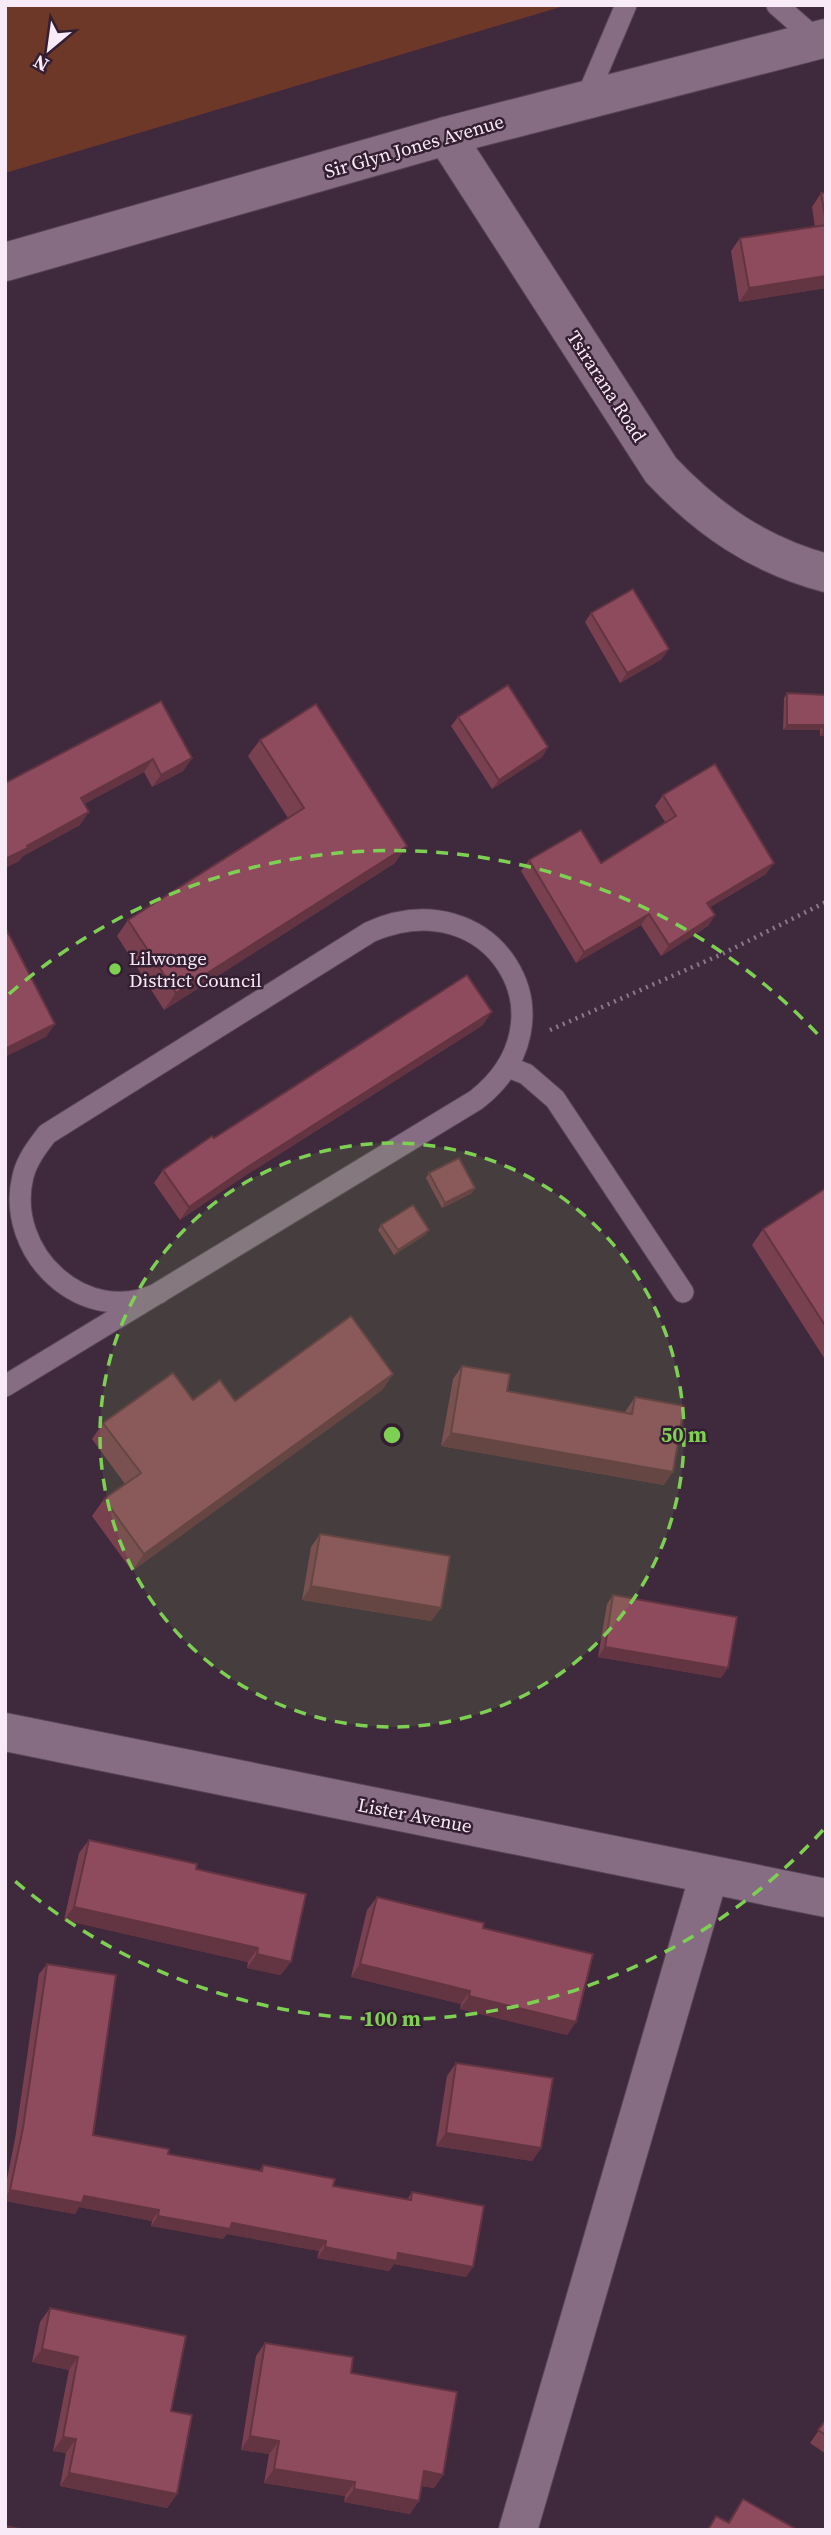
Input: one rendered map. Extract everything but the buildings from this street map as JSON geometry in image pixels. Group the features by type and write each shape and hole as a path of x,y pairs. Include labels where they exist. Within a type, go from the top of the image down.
{"street":[{"name":"Sir Glyn Jones Avenue","path":"5,262 446,136 822,39"},
{"name":"Tsirarana Road","path":"446,136 661,470 693,505 729,531 775,556 826,573"},
{"name":"Lister Avenue","path":"5,1732 826,1898"},
{"path":"518,2530 709,1875"}],"lane":[{"path":"586,99 626,5"},
{"path":"777,5 822,39"},
{"path":"5,1386 159,1293 476,1100 494,1086 508,1067 518,1045 522,1022 520,998 513,975 500,955 483,939 462,926 440,919 415,918 392,922 370,932 66,1119 47,1134 33,1153 23,1174 21,1221 29,1244 50,1273 78,1293 102,1300 125,1301 159,1293"},
{"path":"508,1067 526,1074 555,1099 683,1292"}],"path":[{"path":"518,1045 722,954 826,902"}],"shaded area":[{"path":"5,5 567,5 5,173"}],"place":[{"name":"Lilwonge District Council","path":"115,969"}]}
